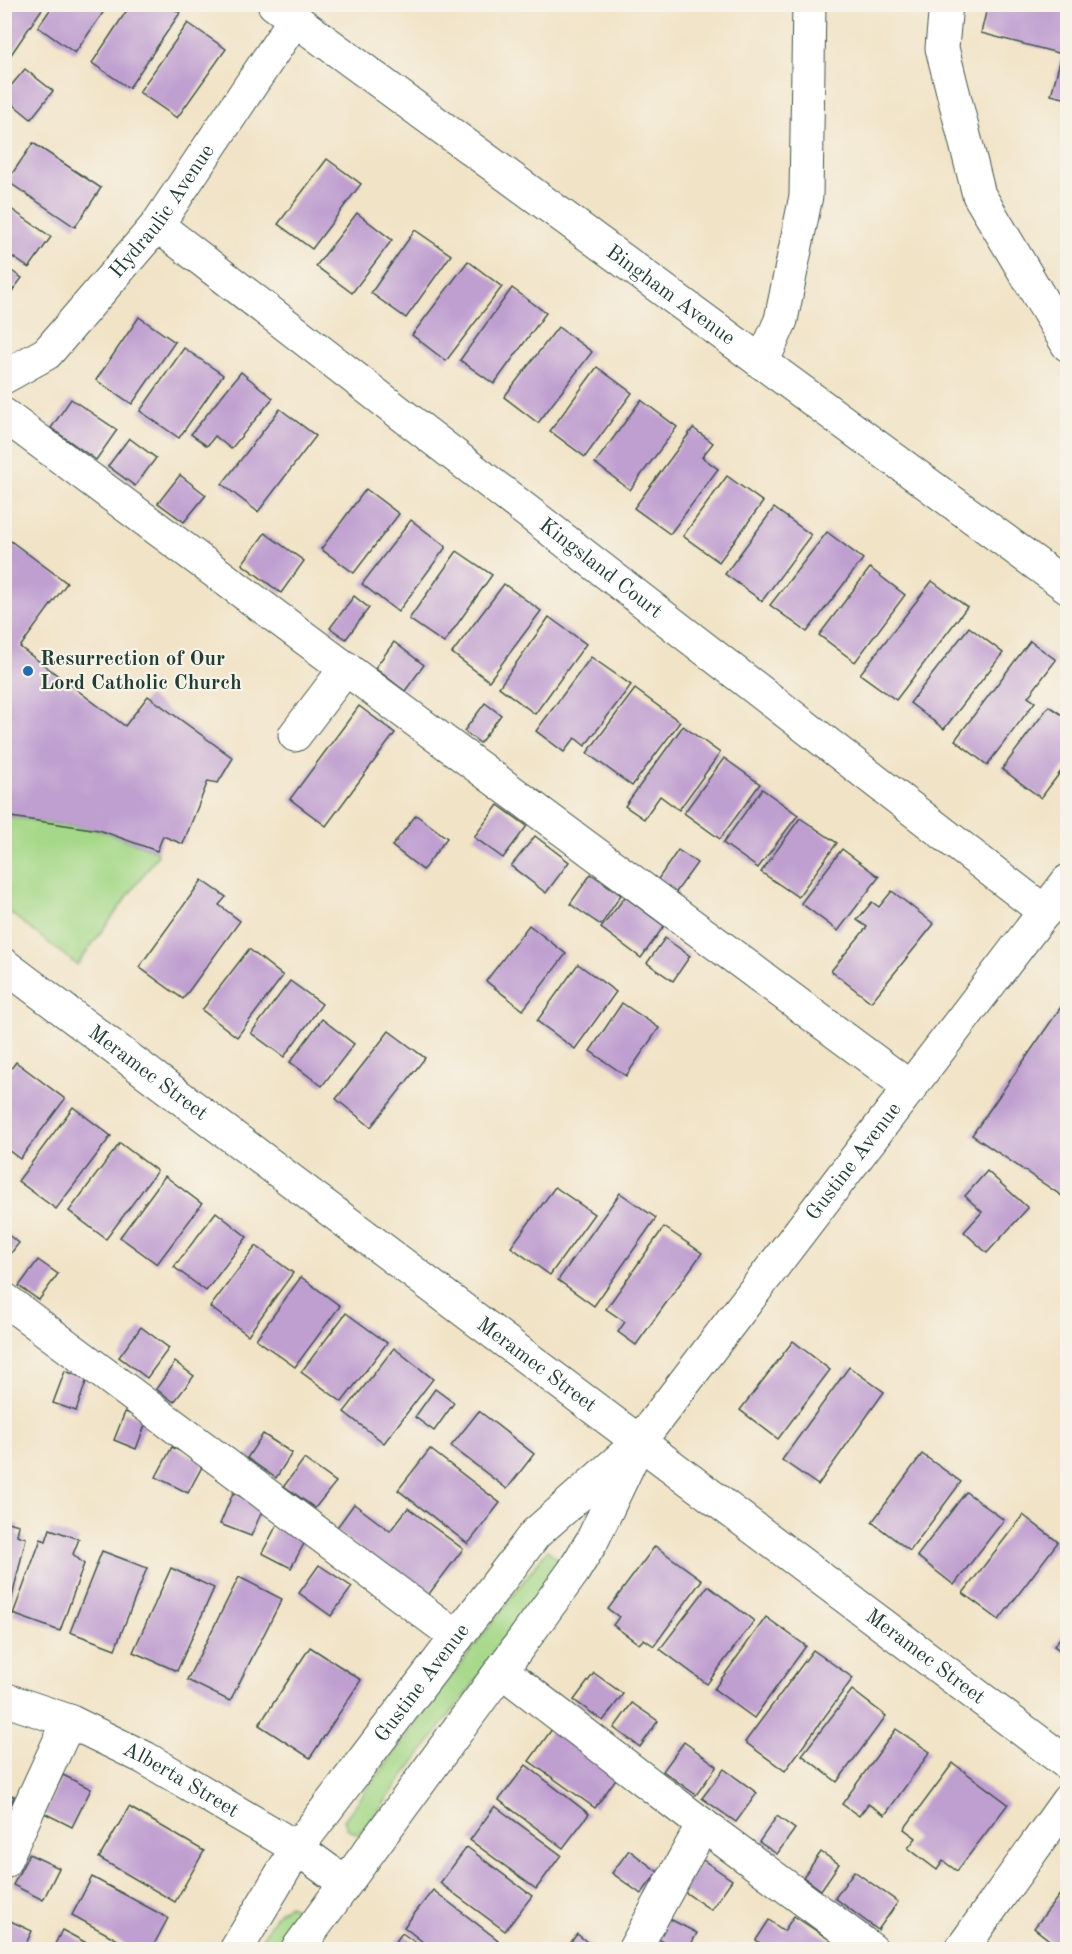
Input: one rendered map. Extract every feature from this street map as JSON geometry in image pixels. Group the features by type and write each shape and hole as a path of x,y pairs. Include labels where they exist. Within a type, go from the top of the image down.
{"street":[{"path":"762,363 781,320 806,196 809,4"},
{"path":"946,4 942,48 979,195 1068,345"},
{"name":"Bingham Avenue","path":"284,12 1068,587"},
{"name":"Hydraulic Avenue","path":"4,377 47,353 157,225 284,12"},
{"name":"Kingsland Court","path":"157,225 1046,912"},
{"path":"4,415 911,1088"},
{"path":"295,735 346,668"},
{"name":"Gustine Avenue","path":"236,1950 297,1848 535,1534 639,1442 1068,881"},
{"name":"Meramec Street","path":"4,965 1068,1764"},
{"path":"4,1299 458,1637"},
{"name":"Gustine Avenue","path":"297,1950 573,1572 592,1541 639,1442"},
{"path":"502,1671 703,1825 872,1950"},
{"name":"Alberta Street","path":"4,1699 69,1721 145,1758 297,1848 345,1883"},
{"path":"4,1862 69,1721"},
{"path":"961,1950 1068,1800"},
{"path":"634,1950 703,1825"}],"green space":[{"path":"4,816 99,830 157,851 158,855 77,965 5,909"},
{"path":"547,1550 564,1563 365,1828 356,1834 347,1828 344,1820"},
{"path":"289,1905 297,1910 297,1920 278,1949 255,1950 278,1912"}],"building":[{"path":"4,4 41,4 44,6 4,65"},
{"path":"54,4 109,4 75,53 38,27"},
{"path":"131,4 167,4 180,13 129,88 92,63"},
{"path":"988,4 1068,4 1068,99 1051,95 1062,54 981,33"},
{"path":"188,23 226,49 177,118 139,92"},
{"path":"25,69 53,91 31,119 4,97 4,94"},
{"path":"33,143 101,188 75,227 7,181"},
{"path":"327,159 361,184 312,249 278,224"},
{"path":"4,204 51,237 29,268 4,251"},
{"path":"357,213 392,240 352,293 316,266"},
{"path":"415,230 451,255 406,318 371,293"},
{"path":"468,261 502,287 446,361 412,335"},
{"path":"4,266 22,278 4,302"},
{"path":"512,288 546,313 494,384 460,360"},
{"path":"139,317 175,342 132,404 96,380"},
{"path":"558,327 592,352 538,423 504,397"},
{"path":"184,348 223,375 179,438 140,411"},
{"path":"597,367 632,393 585,457 550,431"},
{"path":"241,372 273,398 231,449 215,436 207,446 191,434"},
{"path":"71,399 117,430 96,460 51,428"},
{"path":"641,400 677,427 630,490 595,463"},
{"path":"280,409 316,436 258,512 222,484"},
{"path":"693,428 713,443 702,457 718,469 670,534 634,508"},
{"path":"129,438 156,458 135,486 108,466"},
{"path":"180,475 206,495 184,522 158,503"},
{"path":"727,476 763,502 719,562 683,536"},
{"path":"366,489 399,514 354,573 321,549"},
{"path":"774,508 811,535 762,601 725,574"},
{"path":"411,520 446,547 398,612 362,584"},
{"path":"827,532 863,559 807,632 770,605"},
{"path":"265,533 304,561 281,593 242,564"},
{"name":"Resurrection of Our Lord Catholic Church","path":"4,536 67,583 20,647 125,726 148,696 233,758 218,783 208,781 183,844 163,836 157,851 99,830 4,816"},
{"path":"457,551 492,575 444,643 409,619"},
{"path":"870,568 905,595 855,662 819,635"},
{"path":"932,581 967,607 896,700 860,674"},
{"path":"504,584 541,611 489,681 452,653"},
{"path":"354,596 369,608 346,639 330,628"},
{"path":"549,617 586,644 535,714 499,687"},
{"path":"969,627 1003,653 944,729 910,703"},
{"path":"1030,641 1056,660 1028,697 1035,702 987,765 955,740"},
{"path":"394,642 424,665 405,691 375,668"},
{"path":"591,657 631,685 585,746 575,738 564,752 536,731"},
{"path":"635,689 680,722 632,786 587,753"},
{"path":"485,703 501,715 480,743 464,731"},
{"path":"359,706 395,733 326,826 290,799"},
{"path":"1049,706 1068,719 1068,762 1041,798 1002,769"},
{"path":"683,726 720,753 679,810 660,796 644,819 625,806"},
{"path":"724,758 760,784 720,839 684,813"},
{"path":"762,789 798,815 758,868 723,843"},
{"path":"498,805 527,826 503,858 474,837"},
{"path":"416,815 447,838 423,870 392,846"},
{"path":"800,818 837,843 798,897 761,872"},
{"path":"535,836 569,862 546,893 511,866"},
{"path":"842,849 879,877 838,931 801,903"},
{"path":"678,850 697,863 674,895 656,882"},
{"path":"591,874 621,895 601,925 570,904"},
{"path":"202,880 226,897 219,905 240,921 183,999 139,967"},
{"path":"892,891 934,924 871,1002 831,971 867,927 857,920 872,902 879,907"},
{"path":"625,897 664,926 641,958 601,928"},
{"path":"529,925 566,954 523,1010 486,981"},
{"path":"665,938 690,956 673,981 647,963"},
{"path":"249,949 283,976 237,1037 202,1010"},
{"path":"578,964 616,992 575,1049 537,1021"},
{"path":"290,981 322,1004 284,1057 251,1033"},
{"path":"1068,997 1068,1200 972,1135"},
{"path":"622,1003 659,1028 626,1076 590,1051"},
{"path":"322,1019 354,1044 322,1086 290,1062"},
{"path":"389,1031 425,1058 371,1127 336,1099"},
{"path":"16,1062 65,1099 20,1159 4,1147 4,1078"},
{"path":"73,1107 111,1136 56,1209 18,1181"},
{"path":"120,1143 157,1171 106,1239 69,1211"},
{"path":"987,1171 1028,1208 987,1253 964,1232 982,1212 965,1196"},
{"path":"165,1176 202,1204 157,1264 120,1237"},
{"path":"555,1187 594,1214 550,1275 511,1247"},
{"path":"620,1193 656,1218 594,1306 558,1280"},
{"path":"216,1212 247,1237 206,1291 174,1267"},
{"path":"664,1227 702,1253 636,1345 618,1332 625,1322 606,1309"},
{"path":"4,1232 19,1243 4,1262"},
{"path":"256,1246 293,1273 248,1335 210,1307"},
{"path":"38,1260 58,1274 39,1300 19,1286"},
{"path":"301,1277 340,1306 295,1367 256,1339"},
{"path":"346,1313 387,1343 342,1402 301,1372"},
{"path":"141,1327 169,1348 147,1378 119,1357"},
{"path":"793,1341 830,1370 778,1439 740,1410"},
{"path":"394,1348 433,1379 384,1443 344,1412"},
{"path":"175,1362 194,1376 174,1402 156,1389"},
{"path":"849,1367 884,1392 818,1485 782,1460"},
{"path":"65,1371 87,1379 76,1411 53,1403"},
{"path":"435,1389 454,1403 434,1431 415,1417"},
{"path":"479,1411 534,1454 507,1489 451,1446"},
{"path":"125,1412 147,1420 136,1449 114,1440"},
{"path":"263,1434 292,1453 276,1478 247,1458"},
{"path":"172,1447 204,1463 188,1493 156,1477"},
{"path":"430,1449 500,1503 468,1544 398,1490"},
{"path":"922,1454 961,1482 910,1551 872,1522"},
{"path":"304,1459 336,1482 315,1508 284,1486"},
{"path":"966,1492 1004,1520 954,1585 917,1556"},
{"path":"233,1493 264,1507 251,1536 220,1524"},
{"path":"354,1504 390,1531 408,1508 463,1549 426,1598 335,1530"},
{"path":"1023,1515 1058,1542 999,1620 963,1593"},
{"path":"4,1521 19,1525 17,1535 26,1538 9,1610 4,1609"},
{"path":"278,1523 307,1538 291,1568 262,1553"},
{"path":"50,1529 79,1539 73,1554 84,1564 60,1631 13,1614 41,1539 46,1541"},
{"path":"655,1546 702,1580 654,1646 644,1639 639,1644 613,1625 619,1617 608,1609"},
{"path":"102,1551 147,1568 115,1649 70,1632"},
{"path":"319,1565 352,1587 331,1616 299,1593"},
{"path":"171,1568 214,1588 177,1671 133,1652"},
{"path":"239,1577 282,1599 230,1701 187,1680"},
{"path":"708,1586 754,1621 707,1684 660,1649"},
{"path":"766,1617 806,1646 754,1718 714,1689"},
{"path":"1068,1627 1068,1656 1054,1646"},
{"path":"310,1647 361,1680 310,1758 259,1725"},
{"path":"813,1650 853,1678 785,1771 745,1742"},
{"path":"594,1673 623,1694 603,1721 574,1700"},
{"path":"852,1690 886,1716 837,1782 802,1755"},
{"path":"632,1703 658,1721 640,1747 614,1728"},
{"path":"555,1725 621,1772 595,1808 529,1761"},
{"path":"896,1729 930,1752 885,1815 868,1804 859,1816 842,1804"},
{"path":"684,1742 717,1766 696,1795 663,1771"},
{"path":"953,1763 1008,1804 957,1871 943,1861 937,1870 908,1848 916,1838 904,1829"},
{"path":"526,1765 589,1814 563,1848 499,1800"},
{"path":"724,1769 757,1793 736,1822 702,1798"},
{"path":"63,1775 91,1789 72,1827 44,1813"},
{"path":"4,1793 14,1796 5,1824 4,1824"},
{"path":"495,1806 561,1855 536,1889 470,1840"},
{"path":"129,1807 204,1851 175,1902 99,1858"},
{"path":"777,1816 795,1829 777,1854 759,1842"},
{"path":"467,1847 532,1896 505,1931 440,1883"},
{"path":"629,1850 658,1872 641,1894 612,1873"},
{"path":"821,1852 839,1864 821,1890 803,1877"},
{"path":"29,1854 59,1868 43,1900 13,1885"},
{"path":"703,1860 732,1880 711,1910 682,1890"},
{"path":"854,1871 898,1902 878,1930 835,1898"},
{"path":"92,1877 168,1918 151,1950 136,1950 72,1915"},
{"path":"1068,1884 1068,1950 1062,1950 1034,1928"},
{"path":"433,1890 498,1940 493,1947 496,1950 433,1950 404,1927"},
{"path":"794,1916 845,1950 770,1950 756,1940 769,1920 784,1931"},
{"path":"666,1917 697,1933 688,1950 680,1950 656,1938"},
{"path":"4,1918 32,1931 23,1950 4,1950"},
{"path":"62,1930 100,1950 52,1950"},
{"path":"402,1933 426,1950 390,1950"},
{"path":"577,1934 597,1950 565,1950"}],"place":[{"name":"Resurrection of Our Lord Catholic Church","path":"28,671"}]}
